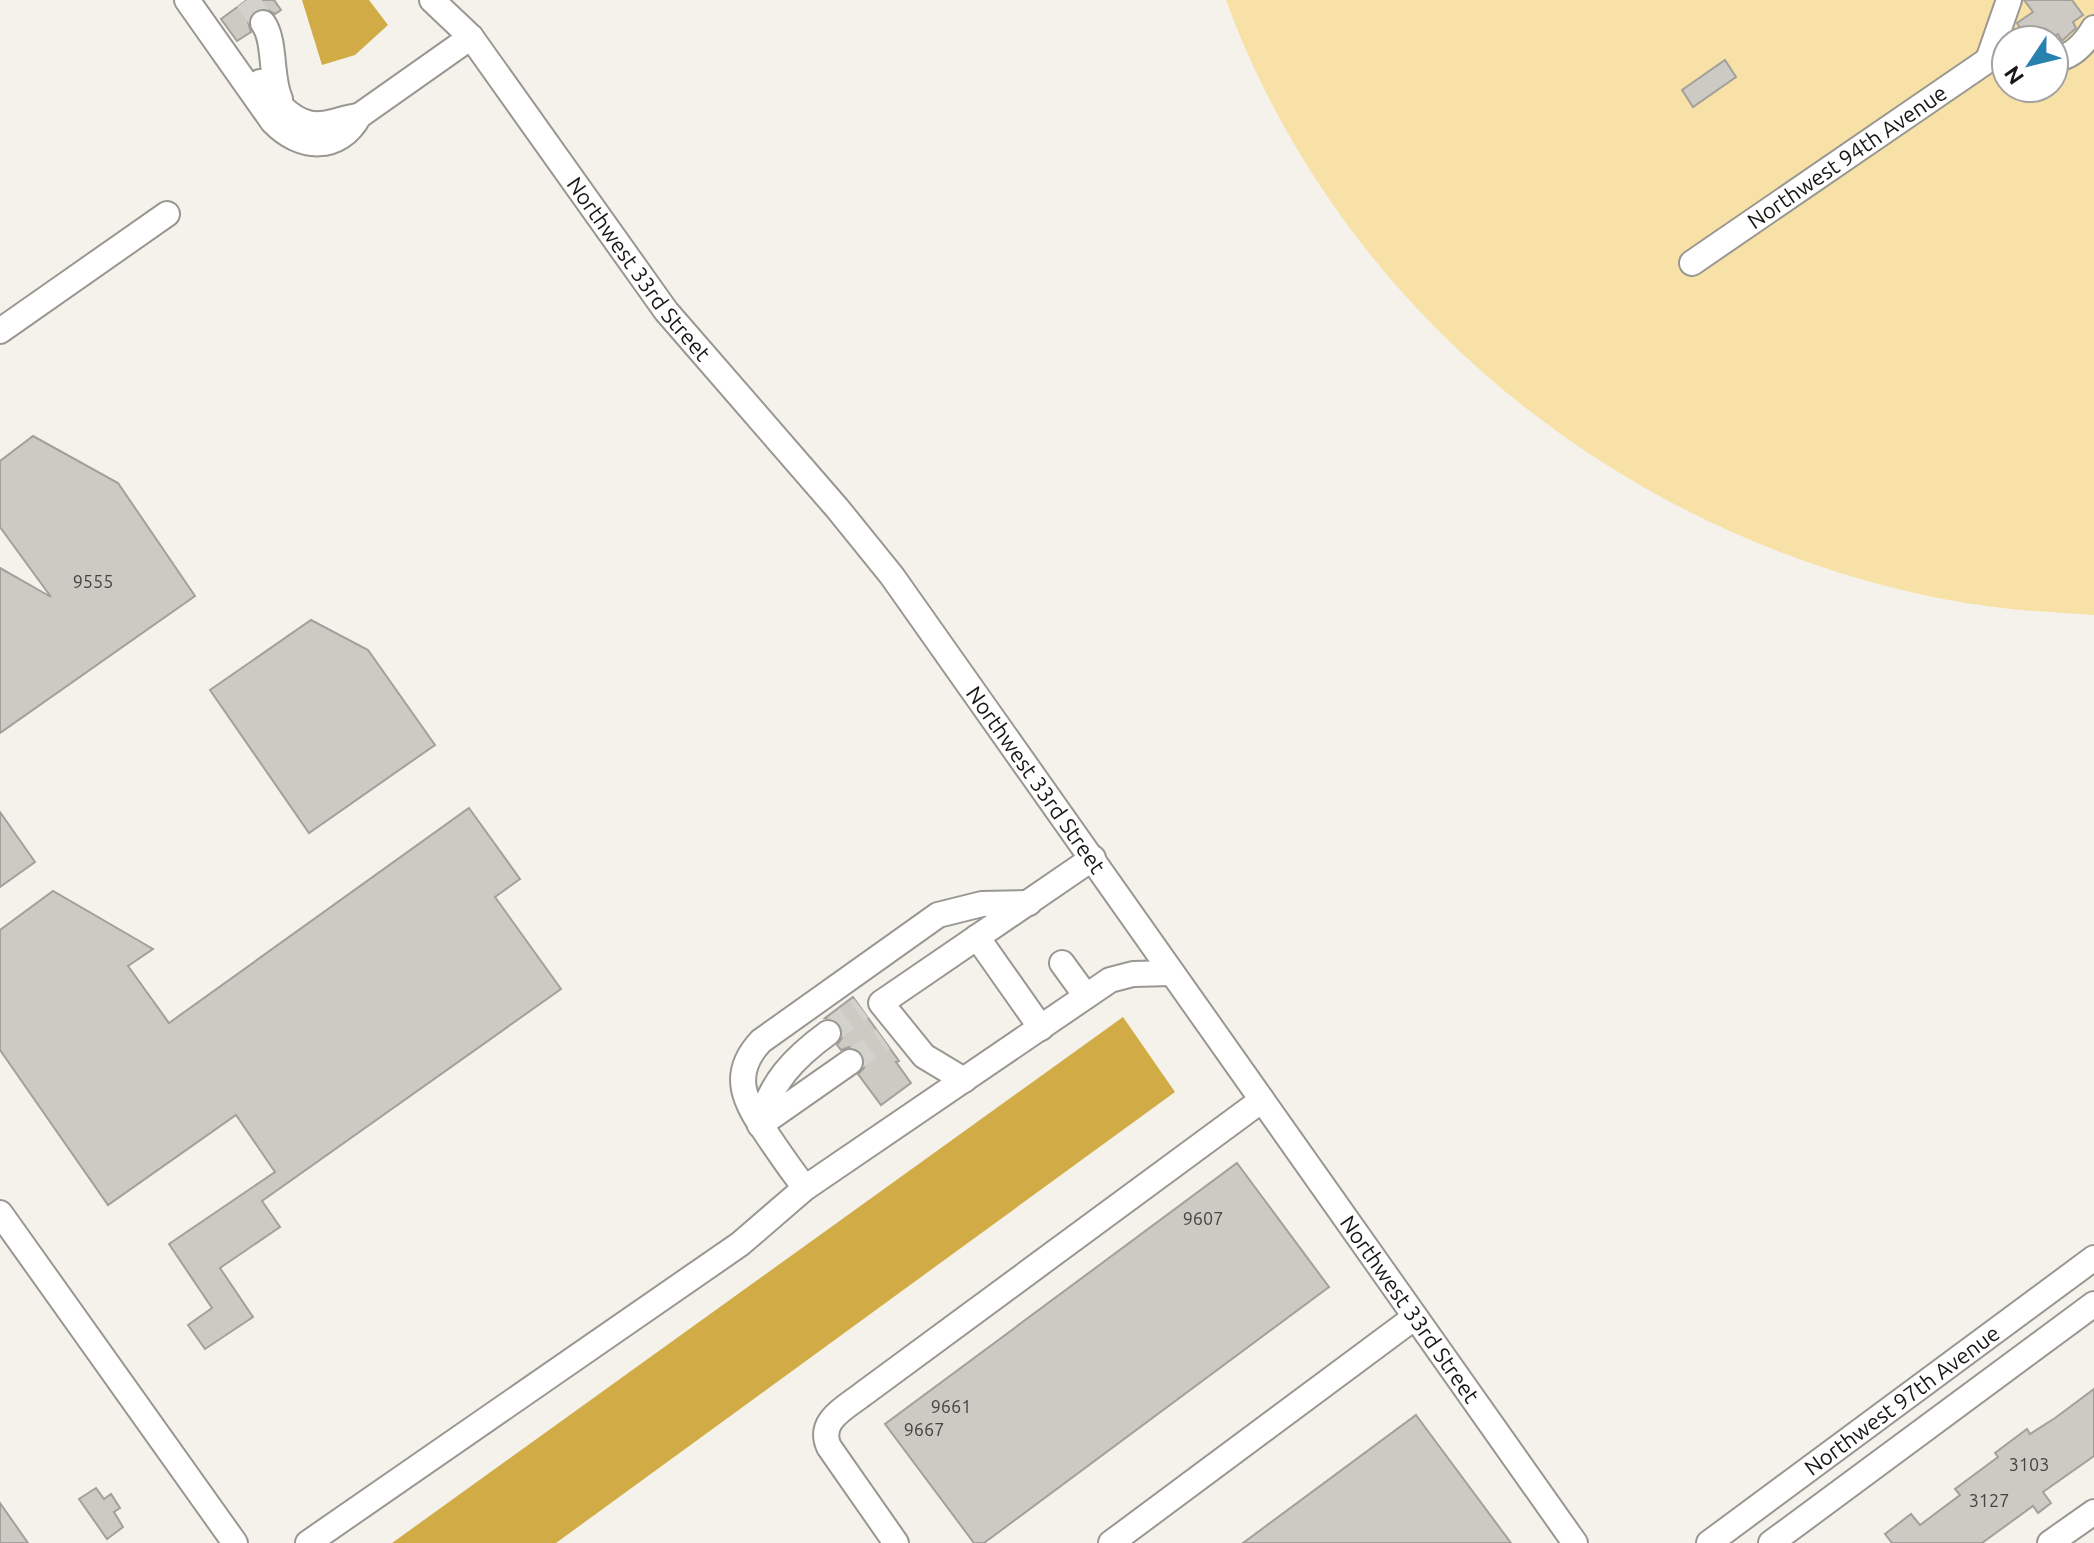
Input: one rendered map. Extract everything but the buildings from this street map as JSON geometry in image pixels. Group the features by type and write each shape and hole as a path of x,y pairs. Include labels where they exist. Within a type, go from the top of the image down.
{"street":[{"path":"187,0 283,132 307,143 328,142 352,130 359,116"},
{"path":"201,0 254,75 296,119 309,124 359,116 471,37"},
{"name":"Northwest 33rd Street","path":"432,0 471,37 666,311 845,517 892,576 1575,1543"},
{"name":"Northwest 33rd Street","path":"461,0 471,37"},
{"path":"2004,24 2009,0"},
{"path":"263,23 268,34 274,83 285,109"},
{"path":"2070,53 2085,43 2094,28"},
{"name":"Northwest 94th Avenue","path":"1692,263 1990,65"},
{"path":"0,331 167,214"},
{"path":"873,1003 1093,858"},
{"path":"805,1188 747,1103 745,1064 751,1051 947,911 982,904 1029,903"},
{"path":"977,937 1041,1028"},
{"path":"1062,963 1086,996"},
{"path":"859,971 891,1033 964,1080"},
{"path":"308,1543 740,1244 805,1188 1110,980 1121,976 1172,973"},
{"path":"760,1125 774,1086 791,1062 828,1033"},
{"path":"760,1125 850,1062"},
{"path":"896,1543 826,1441 828,1424 863,1394 1262,1100"},
{"path":"0,1213 235,1543"},
{"name":"Northwest 97th Avenue","path":"1709,1543 2094,1258"},
{"name":"Northwest 97th Avenue","path":"1771,1543 2094,1304"},
{"path":"1111,1543 1415,1317"},
{"path":"2050,1543 2091,1521"}],"shaded area":[{"path":"302,0 369,0 388,25 355,55 322,65"},
{"path":"1226,0 2094,0 2094,615 2018,610 1943,599 1824,568 1711,523 1605,464 1506,392 1418,310 1341,216 1276,112"},
{"path":"1123,1017 1175,1092 556,1543 392,1543"}],"tunnel":[{"path":"247,0 263,23"},
{"path":"828,1033 861,1008"},
{"path":"850,1062 883,1039"}]}
